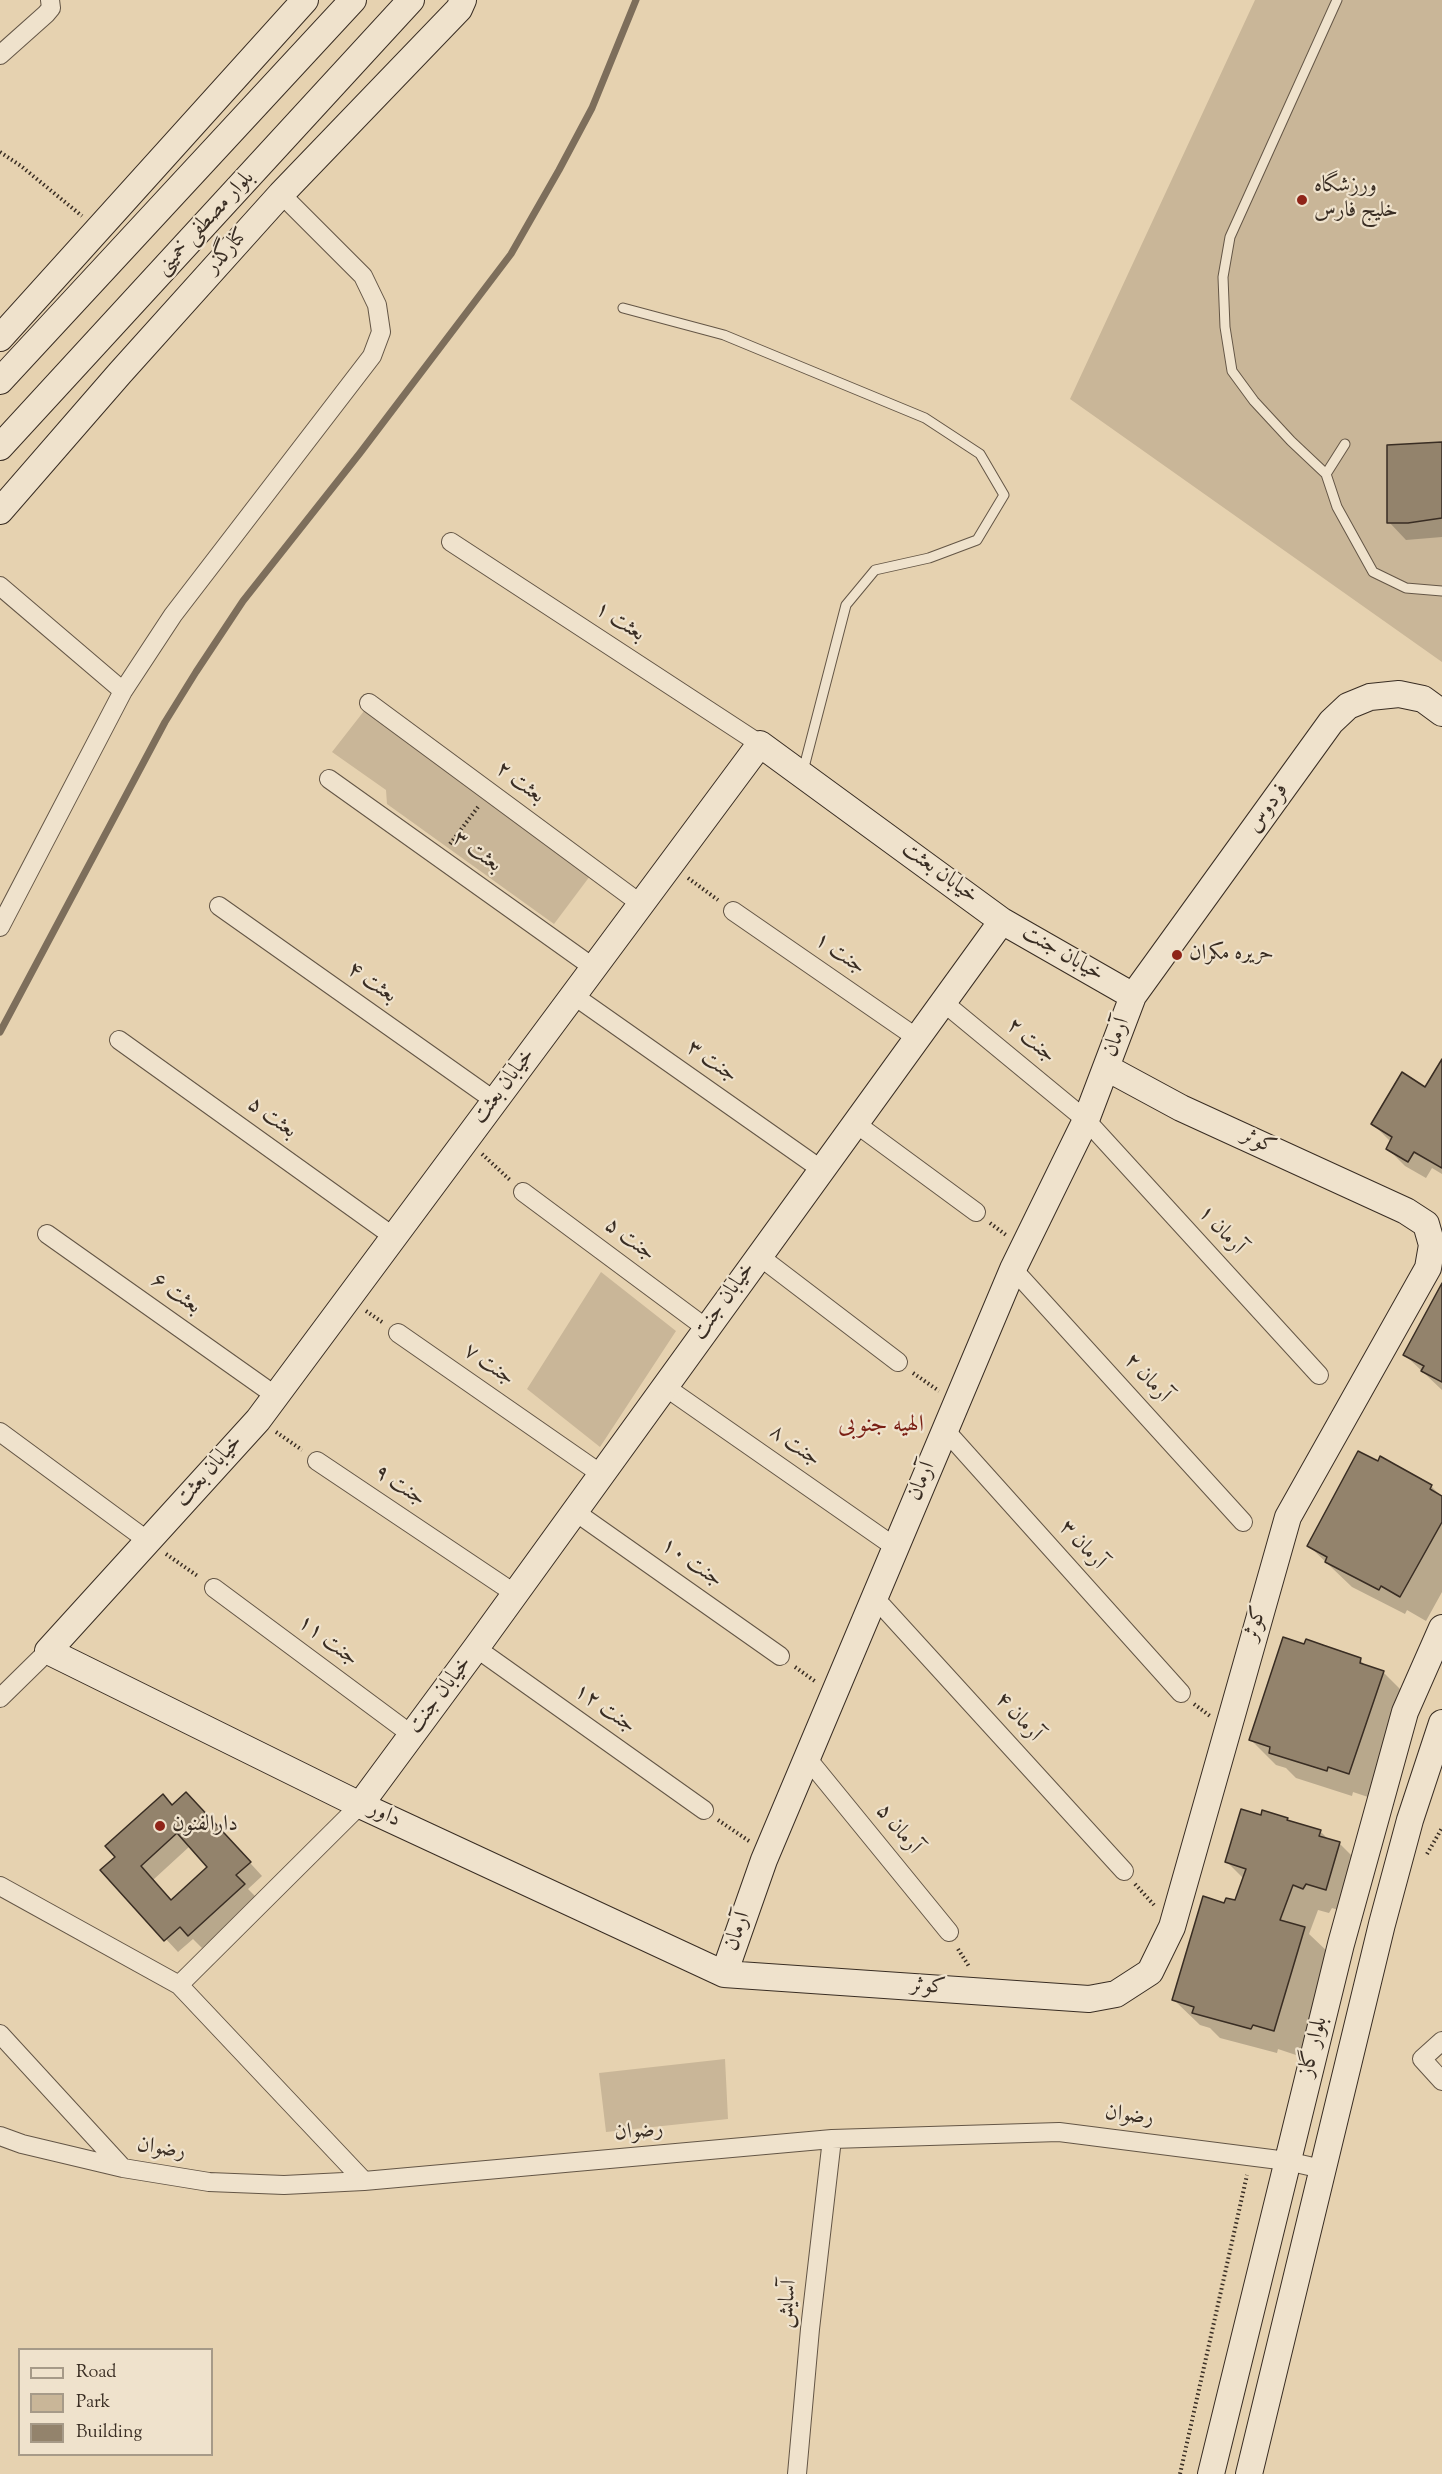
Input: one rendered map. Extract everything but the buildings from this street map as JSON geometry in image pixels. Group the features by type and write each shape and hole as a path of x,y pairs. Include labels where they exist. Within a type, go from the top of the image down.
{"street":[{"path":"0,338 304,0"},
{"name":"بلوار مصطفی خمینی","path":"0,381 353,0"},
{"name":"بلوار مصطفی خمینی","path":"0,447 411,0"},
{"name":"کنارگذر","path":"0,511 281,194 459,9 463,0"},
{"path":"0,55 46,14 51,8 50,1"},
{"path":"0,927 123,691 173,615 372,356 381,332 377,306 363,276 281,194"},
{"name":"بعثت ۱","path":"452,542 760,744"},
{"path":"0,586 123,691"},
{"name":"فردوس","path":"1133,996 1331,722 1348,706 1370,697 1399,694 1423,699 1442,713"},
{"name":"بعثت ۲","path":"369,703 641,904"},
{"name":"خیابان بعثت","path":"48,1651 258,1420 760,744 1002,921"},
{"name":"بعثت ۳","path":"329,779 594,968"},
{"name":"بعثت ۴","path":"219,906 495,1101"},
{"name":"جنت ۱","path":"733,911 917,1038"},
{"name":"خیابان جنت","path":"360,1805 1002,921 1133,996"},
{"name":"جنت ۳","path":"573,995 822,1170"},
{"name":"آرمان","path":"724,1974 767,1853 874,1597 1018,1258 1086,1120 1133,996"},
{"name":"جنت ۲","path":"943,1002 1086,1120"},
{"name":"بعثت ۵","path":"119,1040 394,1237"},
{"name":"کوثر","path":"724,1974 1089,1999 1116,1994 1150,1972 1172,1927 1288,1517 1428,1268 1432,1245 1426,1224 1406,1211 1181,1108 1107,1068"},
{"name":"آرمان ۱","path":"1086,1120 1319,1375"},
{"path":"855,1123 976,1212"},
{"name":"جنت ۵","path":"523,1192 706,1328"},
{"name":"بعثت ۶","path":"47,1234 276,1396"},
{"path":"759,1256 898,1362"},
{"name":"آرمان ۲","path":"1018,1258 1243,1522"},
{"name":"جنت ۷","path":"398,1333 600,1474"},
{"name":"جنت ۸","path":"664,1386 896,1547"},
{"name":"آرمان ۳","path":"945,1430 1181,1693"},
{"path":"0,1432 148,1540"},
{"name":"جنت ۹","path":"317,1461 514,1593"},
{"name":"جنت ۱۰","path":"574,1511 780,1656"},
{"name":"جنت ۱۱","path":"214,1588 412,1735"},
{"name":"آرمان ۴","path":"874,1597 1124,1871"},
{"name":"بلوار گاز","path":"1211,2474 1341,1944 1405,1712 1442,1628"},
{"name":"جنت ۱۲","path":"476,1648 704,1810"},
{"path":"3,1689 48,1651"},
{"name":"داور","path":"48,1651 360,1805 724,1974"},
{"name":"بلوار گاز","path":"1249,2474 1382,1924 1410,1820 1442,1723"},
{"name":"آرمان ۵","path":"807,1758 949,1932"},
{"path":"179,1985 360,1805"},
{"path":"0,1886 179,1985 364,2181"},
{"path":"0,2034 123,2168"},
{"path":"1442,2041 1422,2059 1442,2081"},
{"name":"رضوان","path":"0,2136 22,2144 123,2168 209,2182 284,2185 364,2181 832,2139 1059,2132 1287,2161 1322,2169"},
{"name":"آسایش","path":"797,2474 810,2329 832,2139"}],"lane":[{"path":"1337,0 1230,237 1223,277 1225,327 1232,371 1254,401 1290,441 1326,474 1337,507 1372,572 1406,588 1442,591"},
{"path":"623,308 724,335 926,418 980,454 1004,495 977,540 928,558 875,570 846,605 802,773"},
{"path":"1326,474 1345,444"}],"path":[{"path":"0,152 21,166 98,230"},
{"path":"440,857 489,792"},
{"path":"670,865 733,911"},
{"path":"466,1139 523,1192"},
{"path":"976,1212 1018,1258"},
{"path":"349,1298 398,1333"},
{"path":"898,1362 956,1404"},
{"path":"258,1420 317,1461"},
{"path":"148,1540 214,1588"},
{"path":"780,1656 834,1695"},
{"path":"1181,1693 1227,1730"},
{"path":"704,1810 767,1853"},
{"path":"1124,1871 1172,1927"},
{"path":"949,1932 985,1992"},
{"path":"1180,2474 1251,2156"}],"green space":[{"name":"ورزشگاه خلیج فارس","path":"1255,0 1442,0 1442,662 1070,399"},
{"path":"364,711 590,876 554,924 387,804 386,790 332,752"},
{"path":"601,1272 676,1331 600,1447 527,1389"},
{"path":"725,2059 728,2119 606,2132 599,2073"}],"waterway":[{"path":"0,1032 165,722 196,672 243,601 360,453 511,254 592,108 636,0"}],"place":[{"name":"ورزشگاه خلیج فارس","path":"1302,200"},
{"name":"حریره مکران","path":"1177,955"},
{"name":"دارالفنون","path":"160,1826"}],"district":[{"name":"الهیه جنوبی","path":"881,1427"}]}
